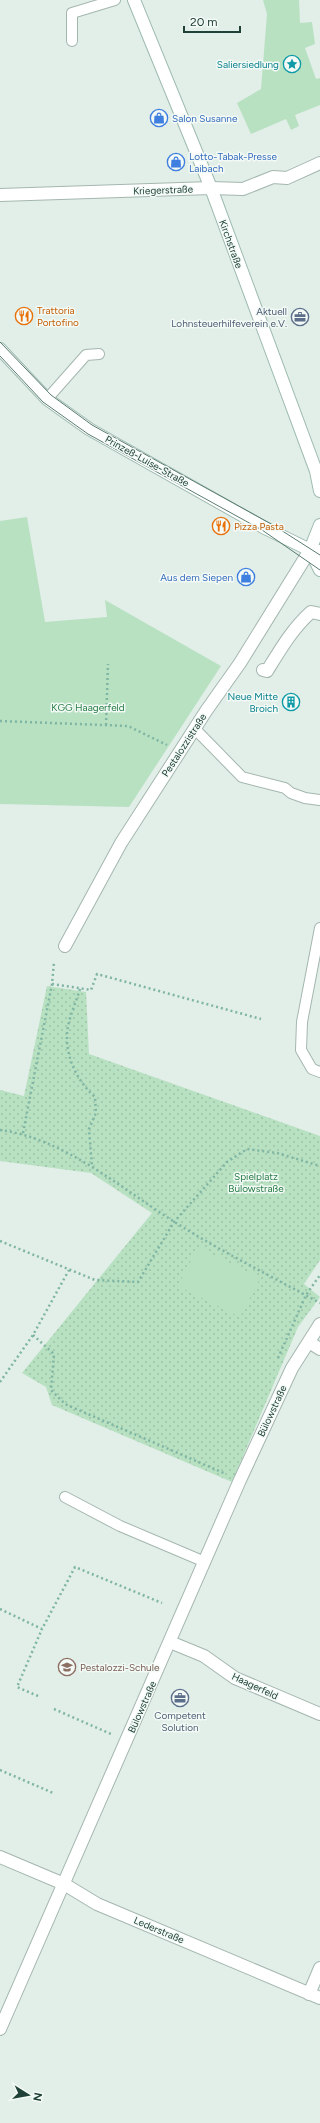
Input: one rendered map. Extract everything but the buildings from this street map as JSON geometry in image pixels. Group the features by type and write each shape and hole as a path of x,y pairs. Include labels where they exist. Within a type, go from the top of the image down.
{"street":[{"name":"Kirchstraße","path":"134,0 211,188 318,471 320,490"},
{"name":"Kriegerstraße","path":"0,195 211,188 243,190 273,177 287,178 320,163"},
{"name":"Prinzeß-Luise-Straße","path":"0,349 47,398 90,429 259,525 315,550"},
{"path":"320,525 315,550 315,563 320,570"},
{"name":"Pestalozzistraße","path":"65,946 121,843 194,729 315,550"},
{"path":"263,670 267,671 283,644 301,621 311,612 320,614"},
{"name":"Bülowstraße","path":"0,2029 240,1480 292,1368 320,1324"},
{"path":"308,1342 320,1349"},
{"name":"Haagerfeld","path":"170,1642 204,1656 235,1678 320,1714"},
{"name":"Lederstraße","path":"0,1857 64,1884 97,1904 315,1996"},
{"path":"315,1996 320,1968"}],"lane":[{"path":"72,41 72,13 115,0"},
{"path":"47,398 86,355 99,354"},
{"path":"194,729 242,778 285,788 291,793 305,798 320,800"},
{"path":"320,928 302,1022 302,1050 312,1069 320,1072"},
{"path":"66,1497 120,1526 205,1562"}],"path":[{"path":"106,725 108,664"},
{"path":"0,721 128,726 179,753"},
{"path":"23,1133 52,984 54,962"},
{"path":"52,984 91,990 97,974 261,1019"},
{"path":"80,988 67,1033 69,1057 82,1086 94,1097 96,1113 89,1130 92,1166"},
{"path":"0,1130 23,1133 92,1166 174,1222 320,1302"},
{"path":"0,1241 95,1280 138,1282 174,1222 228,1162 247,1149 277,1153 320,1166"},
{"path":"0,1382 33,1335 69,1270"},
{"path":"33,1335 54,1354 51,1390 65,1404 240,1480"},
{"path":"38,1696 17,1687 42,1629 75,1567 162,1603"},
{"path":"0,1609 42,1629"},
{"path":"54,1709 111,1734"},
{"path":"0,1770 53,1793"}],"green space":[{"name":"Saliersiedlung","path":"263,0 299,0 300,23 312,22 315,44 305,48 316,79 320,78 320,105 295,115 299,126 291,130 286,119 251,134 237,103 261,89 267,14"},
{"name":"KGG Haagerfeld","path":"27,517 45,622 107,617 105,600 221,666 129,807 0,804 0,521"},
{"name":"Spielplatz Bülowstraße","path":"47,986 86,992 89,1054 320,1136 320,1260 304,1284 320,1297 298,1327 232,1482 52,1405 46,1387 22,1373 152,1213 91,1173 0,1161 0,1090 24,1096"},
{"path":"198,1247 260,1278 240,1317 178,1286"}],"tram line":[{"path":"0,342 51,395 92,425 273,525 320,555"},
{"path":"0,356 43,402 88,434 262,530 320,570"}],"place":[{"name":"Saliersiedlung","path":"292,64"},
{"name":"Salon Susanne","path":"159,118"},
{"name":"Lotto-Tabak-Presse Laibach","path":"176,162"},
{"name":"Trattoria Portofino","path":"24,316"},
{"name":"Aktuell Lohnsteuerhilfeverein e.V.","path":"300,317"},
{"name":"Pizza Pasta","path":"221,526"},
{"name":"Aus dem Siepen","path":"246,577"},
{"name":"Neue Mitte Broich","path":"291,702"},
{"name":"Pestalozzi-Schule","path":"67,1667"},
{"name":"Competent Solution","path":"180,1698"}]}
